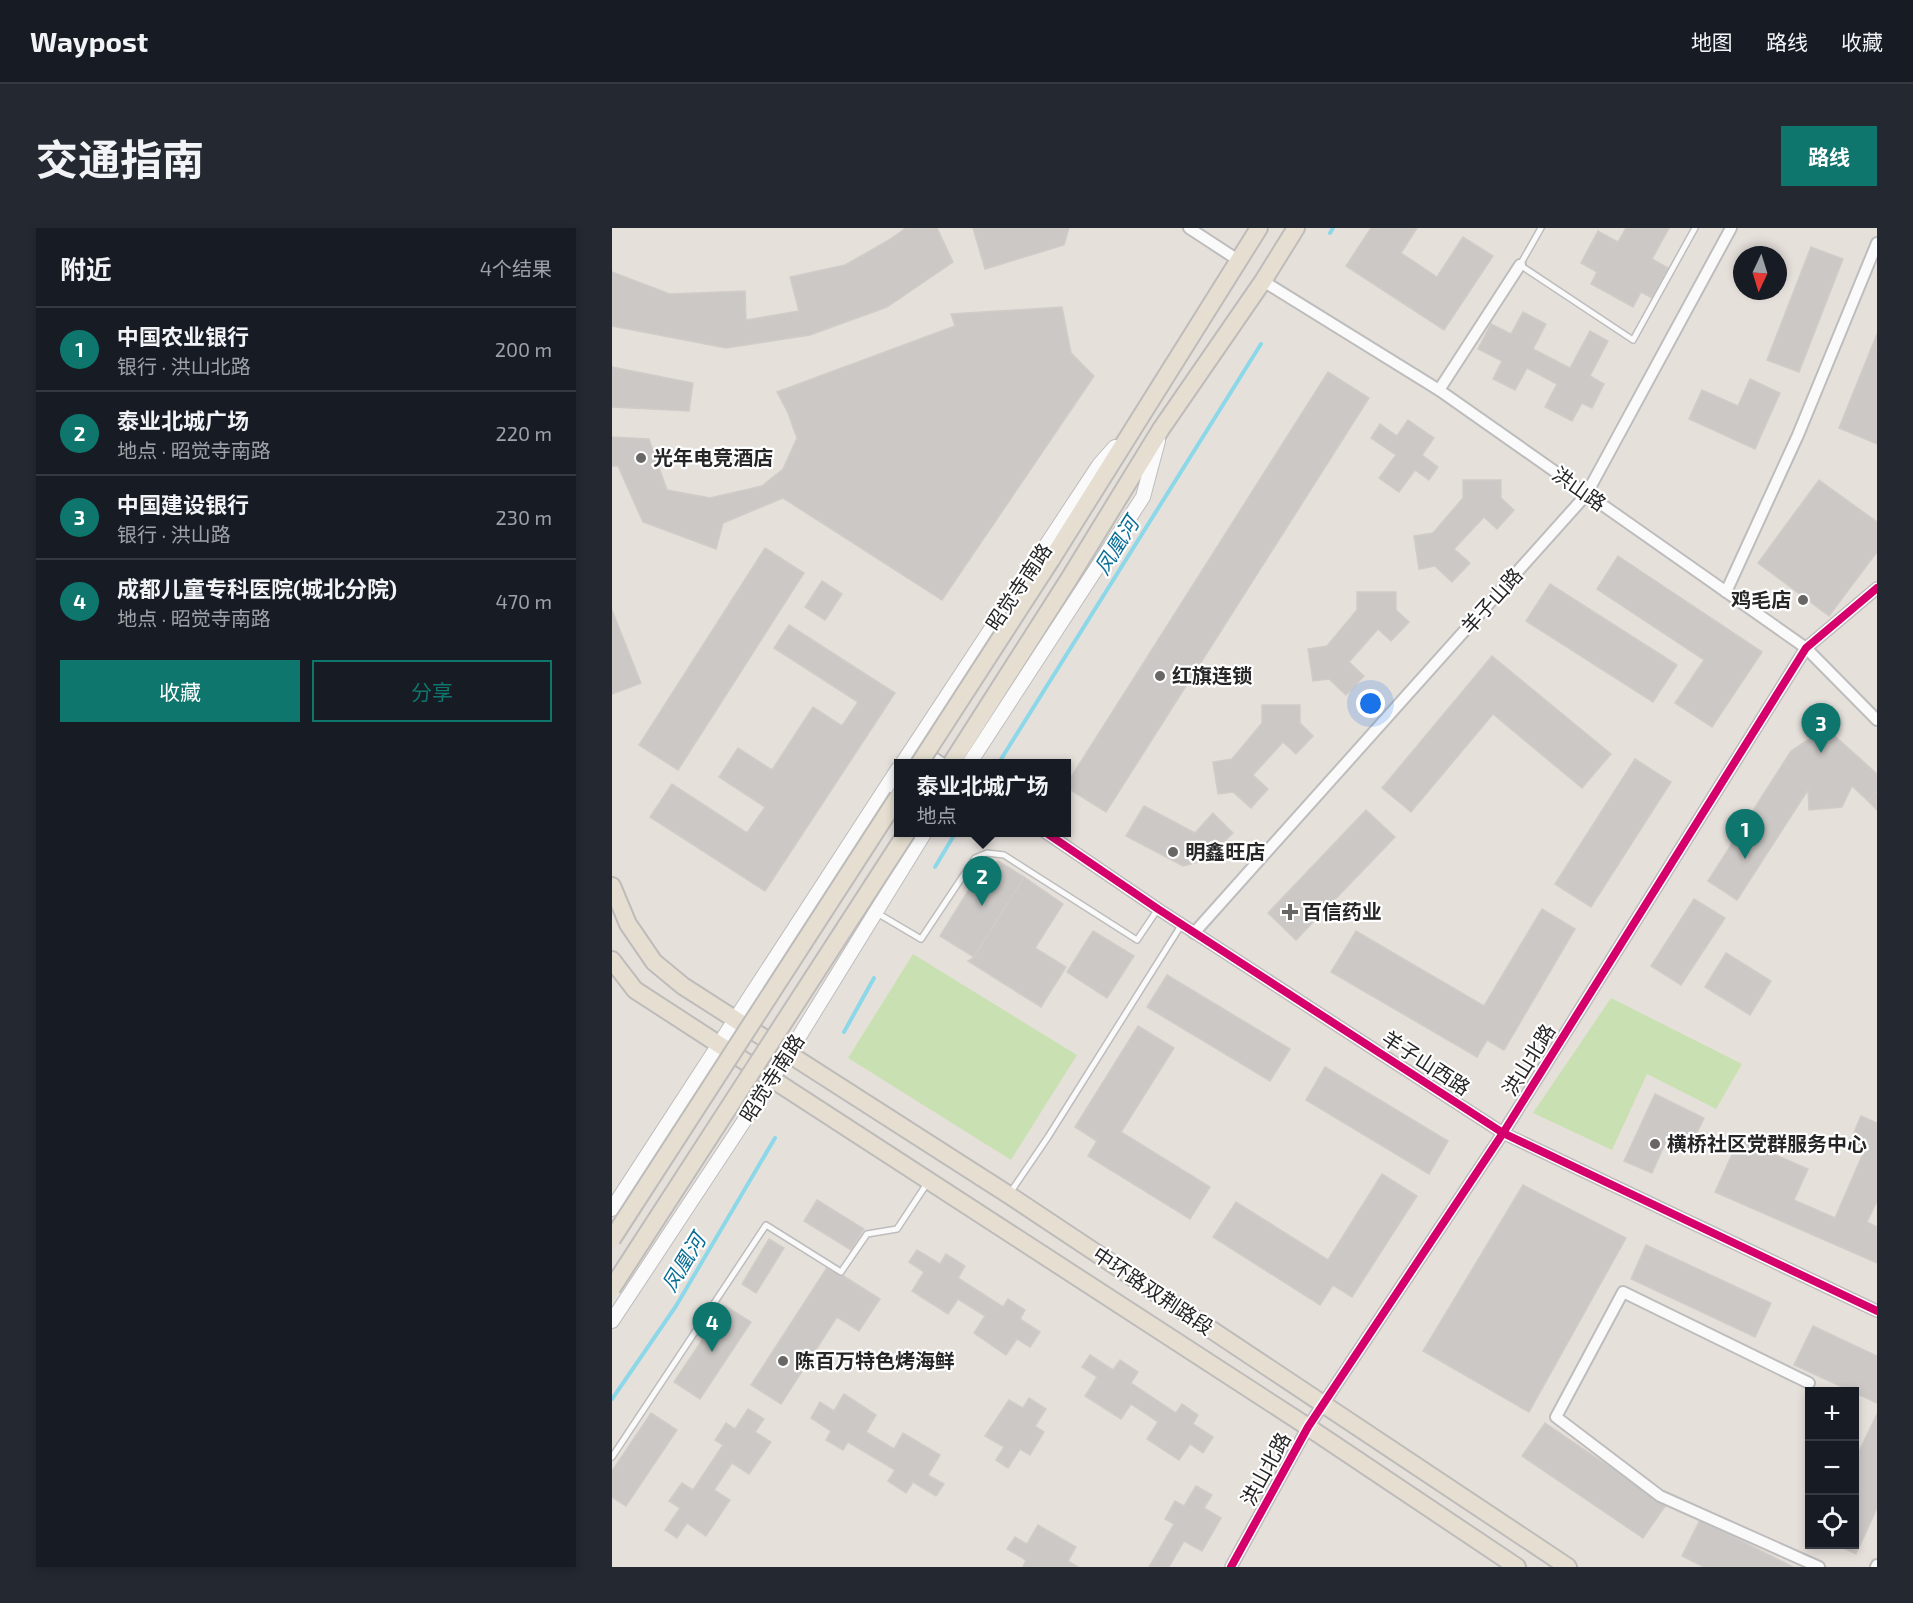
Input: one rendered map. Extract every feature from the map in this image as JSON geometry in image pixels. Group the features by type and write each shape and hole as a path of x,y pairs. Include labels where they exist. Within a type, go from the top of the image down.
{"main road":[{"name":"昭觉寺南路","path":"922,759 1051,560 1259,228"},
{"name":"昭觉寺南路","path":"954,759 1161,429 1263,281 1296,228"},
{"path":"612,1239 894,802"},
{"name":"昭觉寺南路","path":"612,1288 904,837"},
{"name":"中环路双荆路段","path":"612,886 628,924 654,962 683,986 1010,1195 1568,1567"},
{"name":"中环路双荆路段","path":"612,960 635,990 718,1046 772,1078 1308,1427 1517,1567"}],"street":[{"path":"1190,228 1238,260"},
{"name":"羊子山路","path":"1194,933 1586,495 1731,228"},
{"path":"1726,592 1798,435 1877,243"},
{"path":"1439,390 1520,265"},
{"name":"洪山路","path":"1263,281 1439,390 1806,648 1877,720"},
{"name":"昭觉寺南路","path":"905,759 1099,465 1142,415"},
{"name":"昭觉寺南路","path":"972,759 1143,496 1161,429"},
{"name":"洪山北路","path":"1231,1567 1308,1427 1503,1133 1806,648 1877,588"},
{"path":"914,745 935,759"},
{"path":"612,1209 894,775"},
{"name":"昭觉寺南路","path":"612,1321 789,1053 922,837"},
{"name":"羊子山西路","path":"1053,837 1194,933 1503,1133 1877,1311"},
{"path":"1809,1383 1623,1292 1556,1418 1660,1496 1819,1567"}],"lane":[{"path":"1541,228 1520,265 1633,340 1695,228"},
{"path":"876,912 921,939 975,858 987,853 1005,855 1137,940 1158,909"},
{"path":"1010,1195 1182,924"},
{"path":"612,1457 766,1225 841,1272 867,1234 897,1229 929,1180"}],"green space":[{"path":"913,954 1077,1055 1011,1160 848,1058"},
{"path":"1611,998 1742,1064 1716,1109 1647,1074 1612,1150 1533,1113"}],"building":[{"path":"906,228 937,228 953,262 887,307 810,335 726,348 612,326 612,272 670,294 745,291 746,320 799,311 790,277 845,265"},
{"path":"973,228 1069,228 1064,245 985,269"},
{"path":"1371,228 1417,228 1401,253 1437,277 1463,237 1493,256 1444,330 1346,266"},
{"path":"1626,228 1669,228 1652,259 1668,268 1652,298 1641,292 1633,307 1591,284 1597,272 1581,263 1598,231 1618,242"},
{"path":"1811,247 1843,259 1799,372 1767,360"},
{"path":"1062,307 1071,353 1094,376 942,600 783,498 723,523 716,549 643,522 618,466 612,466 612,437 649,439 667,490 710,498 762,486 783,469 797,438 777,392 955,326 951,314"},
{"path":"1523,312 1546,324 1533,349 1570,368 1590,331 1608,341 1590,376 1604,384 1592,408 1582,403 1572,421 1545,407 1557,384 1527,368 1515,390 1493,379 1502,361 1478,349 1491,324 1511,334"},
{"path":"1877,334 1877,444 1839,428"},
{"path":"612,367 693,383 689,411 612,407"},
{"path":"1328,372 1369,398 1106,812 1071,790 1071,777"},
{"path":"1750,379 1780,393 1755,449 1689,419 1702,390 1738,406"},
{"path":"1408,420 1434,438 1422,455 1438,467 1429,480 1415,470 1399,492 1379,478 1396,455 1371,438 1380,424 1397,436"},
{"path":"1463,480 1501,480 1501,498 1514,510 1497,529 1484,517 1454,549 1470,563 1452,582 1435,566 1419,569 1414,536 1433,533 1463,498"},
{"path":"1819,480 1877,522 1877,552 1829,616 1758,563"},
{"path":"765,548 804,573 678,770 639,745"},
{"path":"1618,556 1762,652 1712,727 1675,703 1704,660 1597,589"},
{"path":"822,581 842,594 825,620 805,607"},
{"path":"1550,584 1677,665 1653,702 1526,621"},
{"path":"1357,592 1396,592 1396,610 1409,622 1391,641 1378,629 1349,662 1364,676 1346,695 1329,679 1313,681 1308,649 1327,646 1357,610"},
{"path":"612,610 641,683 612,694"},
{"path":"789,625 895,693 765,891 650,817 672,784 747,833 765,807 719,777 738,748 772,770 813,707 842,726 858,702 774,648"},
{"path":"1492,656 1611,754 1582,788 1493,714 1411,812 1382,788"},
{"path":"1262,705 1300,705 1300,723 1313,736 1296,754 1283,742 1253,775 1268,789 1251,808 1233,792 1218,794 1213,762 1232,759 1262,723"},
{"path":"1826,728 1877,774 1877,791 1868,801 1852,786 1842,807 1809,810 1808,790 1737,900 1708,881 1791,751"},
{"path":"1635,759 1671,782 1591,907 1555,884"},
{"path":"1877,791 1877,810 1868,801"},
{"path":"1144,806 1195,833 1213,813 1233,833 1206,860 1183,866 1126,836"},
{"path":"1366,810 1395,837 1296,940 1268,913"},
{"path":"998,861 1024,877 974,957 940,936 981,870"},
{"path":"1024,877 1063,904 1035,948 1066,967 1041,1007 968,961 974,957"},
{"path":"1694,899 1725,918 1681,985 1651,966"},
{"path":"1542,909 1575,929 1504,1050 1487,1040 1477,1057 1331,972 1356,931 1484,1006"},
{"path":"1093,931 1134,956 1107,998 1067,972"},
{"path":"1726,953 1771,981 1750,1015 1705,987"},
{"path":"1167,975 1290,1049 1270,1081 1147,1007"},
{"path":"1138,1026 1174,1048 1121,1132 1210,1187 1190,1219 1088,1156 1097,1141 1075,1127"},
{"path":"1325,1067 1448,1141 1429,1174 1306,1100"},
{"path":"1655,1094 1704,1118 1693,1141 1671,1130 1652,1173 1624,1161"},
{"path":"1861,1116 1877,1123 1877,1201 1867,1222 1877,1227 1877,1263 1715,1192 1739,1139 1808,1169 1794,1200 1835,1218 1864,1151 1849,1144"},
{"path":"1382,1174 1417,1196 1352,1297 1333,1285 1320,1305 1213,1237 1236,1202 1328,1260"},
{"path":"1523,1185 1626,1238 1529,1412 1423,1351"},
{"path":"817,1200 864,1229 851,1250 804,1221"},
{"path":"769,1239 784,1248 756,1293 742,1284"},
{"path":"1646,1245 1771,1303 1755,1337 1631,1279"},
{"path":"917,1250 940,1264 946,1254 965,1266 958,1278 1003,1307 1008,1299 1025,1310 1020,1319 1040,1332 1030,1347 1017,1339 1006,1355 974,1333 985,1316 958,1299 948,1314 912,1291 924,1272 909,1262"},
{"path":"828,1266 880,1299 859,1331 837,1317 781,1404 751,1385"},
{"path":"725,1306 751,1322 700,1399 674,1382"},
{"path":"1813,1326 1877,1356 1877,1403 1859,1395 1859,1387 1842,1387 1794,1365"},
{"path":"1090,1355 1113,1370 1120,1360 1138,1372 1131,1383 1176,1413 1182,1404 1198,1415 1193,1424 1213,1437 1203,1453 1190,1444 1179,1460 1147,1439 1158,1422 1131,1404 1121,1419 1085,1396 1097,1377 1082,1367"},
{"path":"844,1394 876,1415 866,1432 894,1449 903,1433 940,1455 928,1475 944,1484 936,1496 913,1482 906,1493 888,1481 895,1470 848,1442 843,1450 826,1440 831,1431 811,1418 820,1402 834,1411"},
{"path":"1029,1398 1046,1409 1035,1426 1044,1432 1030,1455 1020,1449 1008,1468 996,1460 1004,1447 985,1436 1009,1400 1023,1408"},
{"path":"748,1409 764,1419 755,1432 771,1442 749,1474 732,1463 714,1490 730,1500 706,1536 687,1523 677,1538 665,1530 680,1508 669,1501 682,1483 693,1490 723,1445 715,1440 726,1423 735,1429"},
{"path":"651,1413 677,1430 626,1506 612,1497 612,1471"},
{"path":"1877,1414 1877,1508 1859,1547 1859,1495 1859,1452"},
{"path":"1545,1423 1666,1505 1643,1538 1522,1456"},
{"path":"1196,1486 1212,1495 1204,1508 1221,1518 1202,1551 1184,1541 1169,1567 1149,1567 1174,1524 1165,1519 1175,1501 1184,1506"},
{"path":"1700,1520 1793,1567 1704,1567 1682,1556"},
{"path":"1038,1525 1076,1547 1068,1561 1078,1567 1023,1567 1026,1560 1007,1549 1015,1537 1027,1544"},
{"path":"1846,1549 1858,1549 1856,1554"}],"waterway":[{"name":"凤凰河","path":"1330,233 1333,228"},
{"name":"凤凰河","path":"1001,759 1261,344"},
{"name":"凤凰河","path":"935,867 953,837"},
{"name":"凤凰河","path":"844,1032 874,978"},
{"name":"凤凰河","path":"612,1399 676,1306 775,1138"}],"cycle path":[{"path":"1231,1567 1308,1427 1503,1133 1806,648 1877,588"},
{"path":"1052,837 1158,909 1503,1133 1877,1311"}],"place":[{"name":"光年电竞酒店","path":"641,458"},
{"name":"鸡毛店","path":"1803,600"},
{"name":"红旗连锁","path":"1160,676"},
{"name":"中国建设银行","path":"1821,753"},
{"name":"明鑫旺店","path":"1173,852"},
{"name":"中国农业银行","path":"1745,859"},
{"name":"泰业北城广场","path":"982,906"},
{"name":"百信药业","path":"1290,912"},
{"name":"横桥社区党群服务中心","path":"1655,1144"},
{"name":"成都儿童专科医院(城北分院)","path":"712,1352"},
{"name":"陈百万特色烤海鲜","path":"783,1361"}]}
